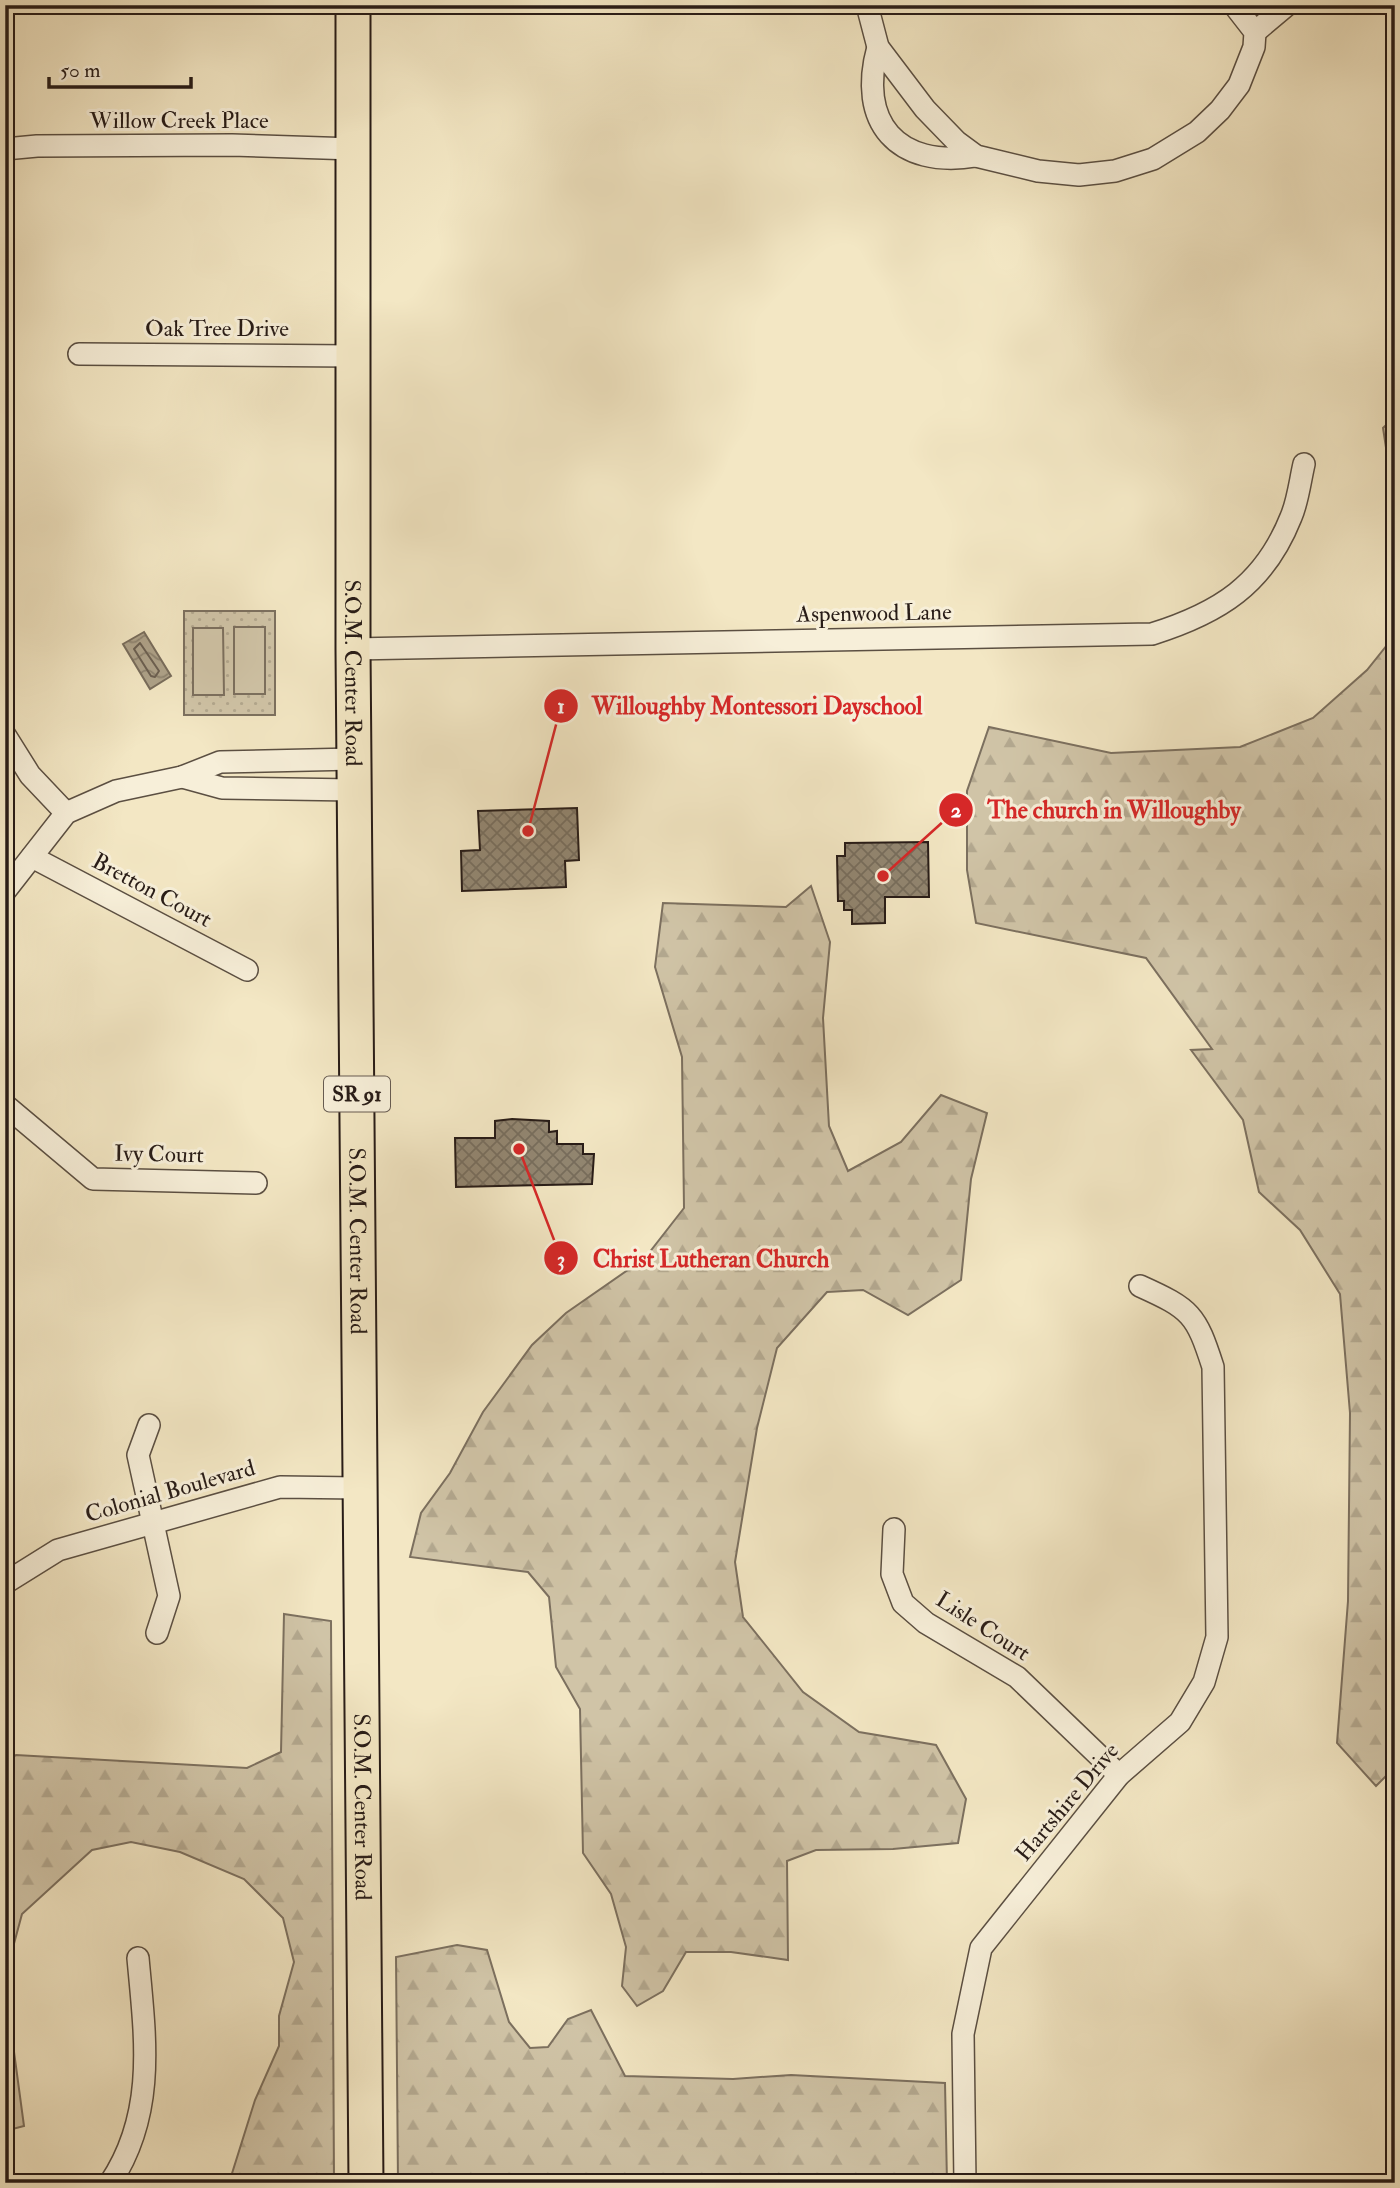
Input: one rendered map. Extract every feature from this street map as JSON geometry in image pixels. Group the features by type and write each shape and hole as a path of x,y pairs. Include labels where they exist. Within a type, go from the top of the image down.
{"main road":[{"name":"S.O.M. Center Road","path":"353,5 353,649 366,2183"}],"street":[{"path":"867,5 878,47 925,109 957,142 976,156"},
{"path":"1234,5 1255,32"},
{"path":"878,47 870,89 877,116 892,139 905,149 931,158 976,156 1038,171 1079,175 1115,171 1153,159 1197,132 1231,98 1250,62 1255,32 1287,5"},
{"name":"Willow Creek Place","path":"5,149 37,146 232,145 354,149"},
{"name":"Oak Tree Drive","path":"79,354 354,356"},
{"name":"Aspenwood Lane","path":"353,649 1152,634 1194,621 1231,600 1268,562 1292,516 1304,464"},
{"path":"5,735 30,775 66,813"},
{"path":"5,891 66,813 116,791 182,777 220,762 355,774"},
{"path":"182,777 222,788 355,774"},
{"name":"Bretton Court","path":"33,857 247,970"},
{"name":"Ivy Court","path":"5,1105 93,1179 256,1183"},
{"name":"Hartshire Drive","path":"965,2183 963,2034 981,1948 1119,1775 1180,1722 1203,1682 1217,1637 1213,1367 1199,1325 1178,1304 1140,1286"},
{"path":"149,1425 138,1455 151,1524 169,1596 157,1633"},
{"name":"Colonial Boulevard","path":"5,1583 58,1550 280,1487 359,1488"},
{"name":"Lisle Court","path":"894,1529 892,1574 903,1603 926,1623 1017,1677 1119,1775"},
{"path":"110,2183 120,2168 141,2117 146,2079 138,1958"}],"green space":[{"path":"1395,417 1395,507 1383,428"},
{"path":"184,611 275,611 275,715 184,715"},
{"path":"234,627 265,627 265,694 234,694"},
{"path":"193,628 223,628 224,695 193,695"},
{"path":"1395,635 1395,1767 1376,1786 1337,1743 1348,1601 1350,1413 1340,1294 1300,1230 1259,1192 1243,1120 1191,1050 1212,1049 1146,958 976,923 967,870 967,791 989,727 1111,753 1240,747 1313,718 1367,670"},
{"path":"811,886 830,942 823,1018 829,1126 848,1171 901,1142 941,1095 987,1113 971,1179 961,1280 908,1315 863,1290 827,1292 777,1348 757,1428 735,1562 743,1617 803,1692 859,1732 936,1745 966,1799 958,1843 893,1849 816,1850 787,1861 788,1960 731,1952 686,1952 663,1991 637,2006 622,1986 626,1947 611,1894 583,1853 580,1709 556,1667 549,1597 528,1572 410,1557 421,1513 450,1473 483,1412 532,1345 566,1313 645,1258 684,1208 682,1057 655,967 663,903 786,907"},
{"path":"284,1614 331,1621 334,2183 229,2183 255,2100 279,2046 279,2016 294,1962 283,1918 244,1879 180,1852 131,1842 92,1850 22,1914 5,1977 5,1763 16,1755 247,1768 281,1752"},
{"path":"457,1945 487,1950 509,2022 530,2048 548,2047 568,2019 591,2010 625,2076 733,2079 791,2075 945,2083 947,2183 398,2183 396,1957"},
{"path":"5,1985 24,2126 5,2131"}],"water":[{"path":"144,632 171,676 150,689 123,644"}],"building":[{"path":"577,808 579,860 565,861 566,887 462,891 461,851 480,850 478,811"},
{"path":"928,842 929,897 885,897 885,923 852,924 852,910 844,910 844,901 838,901 837,856 845,856 845,843"},
{"path":"495,1121 549,1121 549,1132 557,1131 557,1144 583,1144 583,1154 594,1154 592,1184 456,1187 455,1138 495,1138"}],"place":[{"name":"Willoughby Montessori Dayschool","path":"528,831"},
{"name":"The church in Willoughby","path":"883,876"},
{"name":"Christ Lutheran Church","path":"519,1149"}]}
